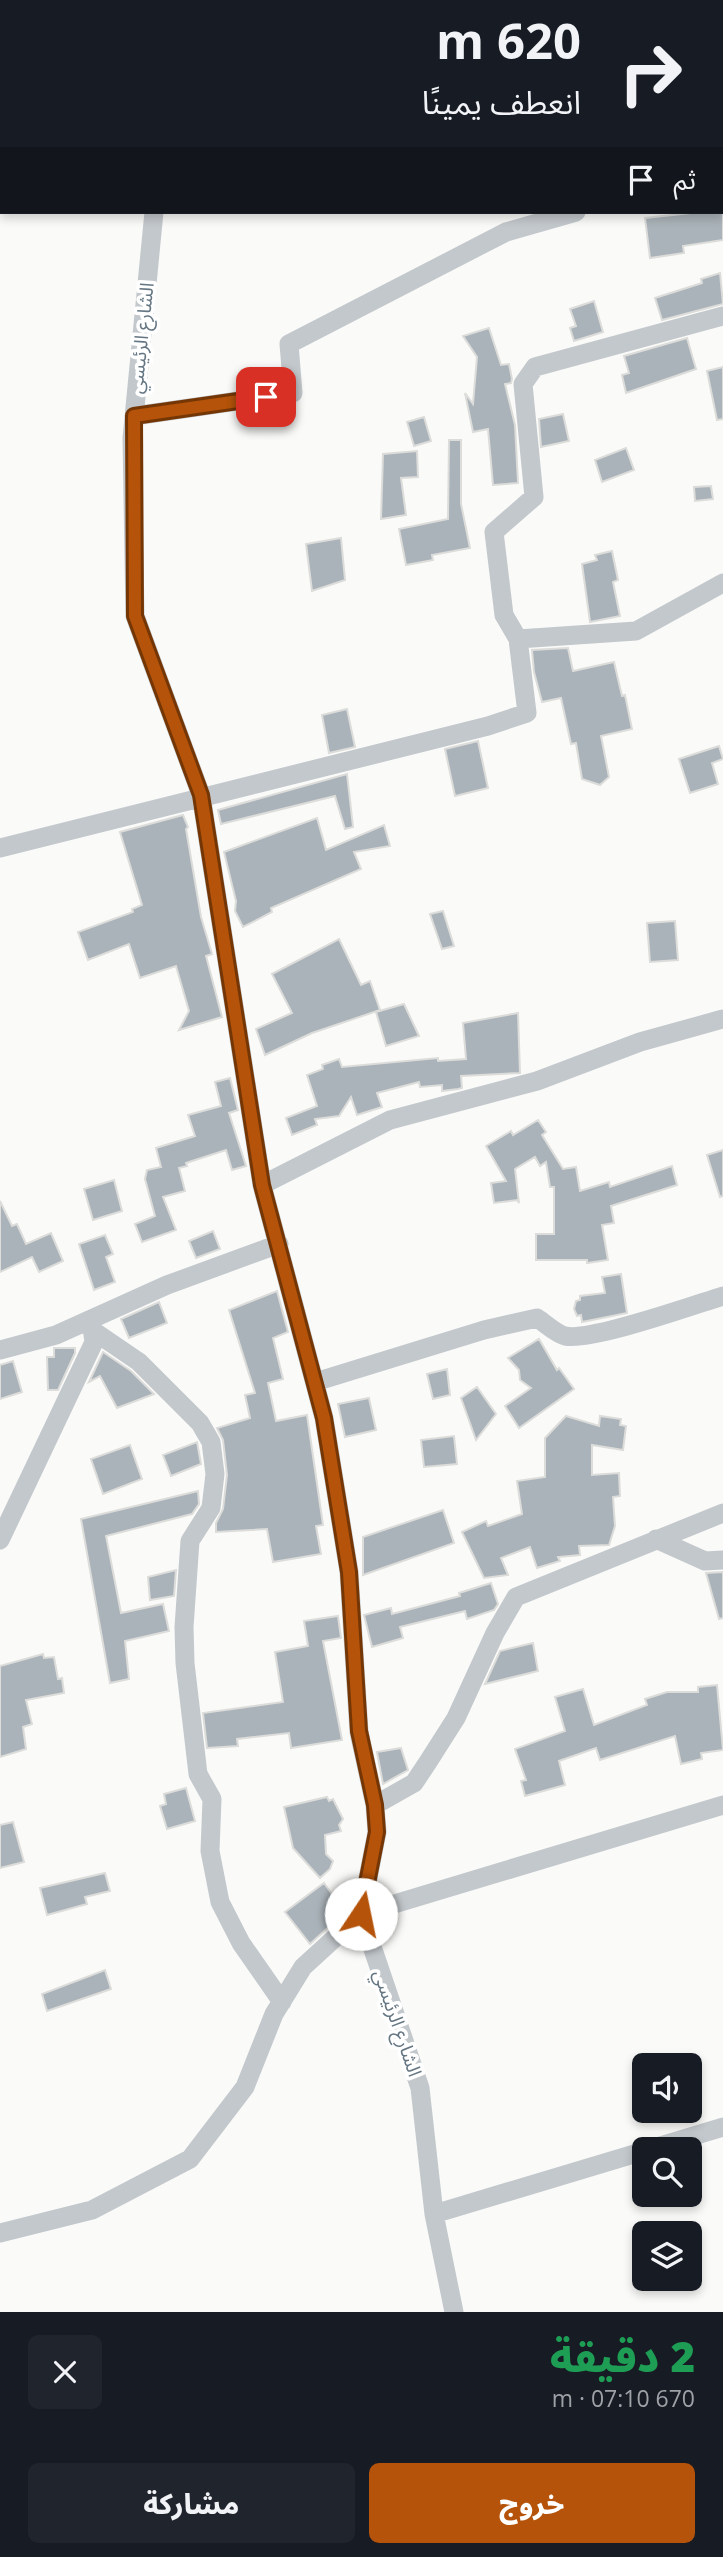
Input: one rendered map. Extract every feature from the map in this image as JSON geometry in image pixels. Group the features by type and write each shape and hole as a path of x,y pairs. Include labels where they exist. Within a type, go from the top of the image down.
{"street":[{"name":"الشارع الرئيسي","path":"154,214 134,416 135,616 201,795 262,1185 324,1418 349,1572 359,1731 375,1805 377,1832 361,1914 420,2088 434,2214 454,2312"},
{"path":"134,416 293,393 289,344 506,232 569,214"},
{"path":"0,848 201,795 488,726 527,713 518,639 504,615 494,531 534,498 523,384 535,367 723,316"},
{"path":"518,639 636,631 723,583"},
{"path":"262,1185 390,1120 537,1081 640,1042 723,1019"},
{"path":"0,1350 93,1326 198,1272 279,1244"},
{"path":"315,1382 484,1329 537,1318 564,1336 582,1335 655,1318 723,1296"},
{"path":"0,1540 94,1342 93,1326"},
{"path":"93,1326 139,1362 200,1423 211,1442 215,1474 211,1508 190,1542 184,1627 185,1663 198,1774 212,1799 210,1851 220,1902 241,1943 282,2002"},
{"path":"375,1805 414,1783 456,1718 495,1633 516,1597 723,1513"},
{"path":"656,1539 705,1561 723,1560"},
{"path":"0,2233 92,2210 190,2160 245,2087 274,2014 303,1967 361,1914 723,1805"},
{"path":"690,2137 723,2127"},
{"path":"434,2214 632,2155"}],"building":[{"path":"682,214 723,214 723,240 683,246 684,253 650,258 645,218"},
{"path":"720,273 723,304 662,320 655,298 702,283 701,279"},
{"path":"594,301 603,332 574,341 570,328 576,326 570,309"},
{"path":"489,328 501,365 509,364 512,379 511,383 505,384 515,425 518,483 493,485 488,429 473,432 465,393 473,404 477,357 463,336"},
{"path":"687,338 696,369 626,393 622,375 629,373 624,356"},
{"path":"723,367 723,419 717,420 707,371"},
{"path":"563,414 569,441 541,447 539,419"},
{"path":"424,417 431,441 414,446 407,422"},
{"path":"449,440 461,440 461,504 470,548 432,555 433,560 406,565 399,529 448,519"},
{"path":"626,448 634,470 602,482 595,460"},
{"path":"417,451 418,477 401,478 406,515 381,519 383,454"},
{"path":"711,486 713,499 695,501 694,487"},
{"path":"341,538 345,580 312,591 306,544"},
{"path":"612,551 618,580 613,582 620,616 590,622 582,564 597,560 595,555"},
{"path":"568,648 573,671 614,662 622,696 625,695 632,729 601,736 609,777 600,785 582,779 576,743 571,744 561,698 542,702 534,672 532,650"},
{"path":"347,709 355,747 329,753 322,715"},
{"path":"478,741 488,788 455,796 445,749"},
{"path":"719,746 723,759 712,763 718,784 690,793 679,759"},
{"path":"347,774 353,827 345,829 335,796 221,824 218,810"},
{"path":"183,815 188,827 186,829 201,917 212,954 206,956 222,1017 179,1030 189,1011 176,966 140,978 129,944 88,960 78,932 133,912 132,909 142,905 120,832"},
{"path":"317,818 326,850 384,825 390,846 354,852 361,869 271,908 272,912 243,927 235,911 236,901 224,852"},
{"path":"443,911 454,946 442,949 430,914"},
{"path":"675,921 678,960 650,962 647,923"},
{"path":"339,939 361,985 370,981 380,1010 312,1033 265,1055 256,1029 292,1013 272,974"},
{"path":"404,1004 419,1036 386,1046 376,1012"},
{"path":"518,1013 520,1073 461,1076 462,1088 442,1091 442,1085 420,1087 419,1082 377,1093 382,1107 357,1115 351,1097 339,1116 315,1119 317,1125 292,1135 286,1118 317,1106 307,1075 323,1069 322,1065 339,1059 342,1067 438,1058 438,1061 466,1059 463,1023"},
{"path":"230,1078 238,1110 229,1113 246,1166 232,1170 226,1150 186,1163 187,1166 179,1168 185,1191 163,1197 176,1230 142,1242 135,1224 155,1216 145,1179 147,1170 161,1167 156,1148 195,1136 188,1115 221,1106 215,1082"},
{"path":"538,1120 546,1132 542,1135 563,1169 576,1167 580,1191 609,1182 610,1187 672,1166 677,1185 611,1206 614,1223 602,1225 608,1260 587,1263 587,1260 536,1260 536,1234 554,1234 554,1187 550,1187 546,1162 540,1166 535,1157 515,1169 519,1203 517,1200 494,1203 491,1183 506,1181 486,1146 511,1131 513,1135"},
{"path":"723,1150 723,1196 720,1197 707,1155"},
{"path":"114,1180 122,1211 93,1220 84,1189"},
{"path":"0,1201 12,1226 17,1224 26,1244 51,1233 63,1261 39,1272 32,1257 0,1272"},
{"path":"213,1231 220,1249 196,1258 189,1241"},
{"path":"105,1235 113,1254 106,1257 115,1282 94,1290 79,1244"},
{"path":"621,1274 627,1313 582,1322 581,1315 577,1316 574,1309 580,1296 605,1293 602,1277"},
{"path":"277,1291 288,1332 273,1338 283,1379 268,1383 276,1421 307,1415 323,1525 316,1526 321,1554 273,1562 267,1529 216,1532 216,1523 223,1509 227,1475 223,1440 217,1428 250,1418 245,1395 255,1393 229,1310"},
{"path":"159,1302 167,1323 129,1338 121,1319"},
{"path":"539,1339 557,1370 559,1368 574,1389 519,1428 505,1406 531,1388 520,1380 519,1370 508,1358"},
{"path":"54,1348 75,1348 75,1353 58,1390 48,1390 47,1357 54,1357"},
{"path":"103,1352 131,1371 154,1394 117,1408 100,1376 89,1382"},
{"path":"13,1361 22,1392 0,1399 0,1365"},
{"path":"447,1369 450,1395 433,1399 427,1374"},
{"path":"477,1387 496,1414 476,1440 461,1398"},
{"path":"369,1398 376,1430 345,1437 338,1404"},
{"path":"566,1416 599,1426 600,1416 621,1419 620,1425 626,1426 623,1450 592,1445 592,1475 619,1473 620,1496 613,1497 615,1526 609,1545 579,1546 580,1555 558,1557 560,1561 537,1568 530,1547 501,1558 508,1575 484,1578 462,1532 486,1521 488,1526 522,1514 517,1481 545,1477 545,1438"},
{"path":"454,1436 457,1464 424,1467 421,1440"},
{"path":"197,1442 201,1464 171,1476 163,1455"},
{"path":"130,1445 142,1479 103,1494 91,1459"},
{"path":"198,1491 199,1504 192,1514 106,1536 121,1613 163,1604 169,1631 125,1641 129,1679 110,1683 81,1519"},
{"path":"443,1510 454,1543 363,1575 363,1537"},
{"path":"176,1570 174,1596 150,1600 148,1577"},
{"path":"723,1572 723,1618 719,1619 706,1573"},
{"path":"491,1583 498,1604 494,1610 467,1619 465,1611 400,1627 403,1638 372,1647 364,1615 391,1608 392,1614 460,1596 459,1593"},
{"path":"338,1616 341,1638 323,1641 342,1740 291,1748 289,1733 237,1739 238,1746 207,1748 203,1713 283,1702 275,1652 308,1646 304,1621"},
{"path":"533,1643 538,1671 485,1684 500,1651"},
{"path":"43,1654 44,1658 54,1657 64,1693 26,1700 32,1724 23,1727 26,1749 0,1757 0,1666"},
{"path":"717,1685 723,1750 701,1753 702,1759 681,1764 675,1736 600,1760 596,1748 559,1761 565,1785 525,1796 521,1781 526,1780 515,1749 565,1731 555,1697 583,1689 594,1725 647,1705 645,1699 667,1692 698,1692 698,1687"},
{"path":"401,1748 408,1770 383,1784 377,1752"},
{"path":"186,1788 195,1821 167,1829 160,1806 166,1804 164,1794"},
{"path":"327,1797 329,1801 333,1799 343,1819 339,1825 341,1831 325,1835 326,1854 333,1861 330,1869 320,1878 293,1848 284,1807"},
{"path":"13,1822 24,1862 0,1868 0,1825"},
{"path":"105,1873 110,1891 85,1897 87,1904 47,1915 40,1888"},
{"path":"324,1883 345,1912 310,1944 285,1912"},
{"path":"105,1970 111,1989 47,2011 42,1994"}],"route":[{"path":"266,397 134,416 132,438 135,616 201,795 262,1185 324,1418 349,1572 359,1731 375,1805 377,1832 361,1914"}]}
